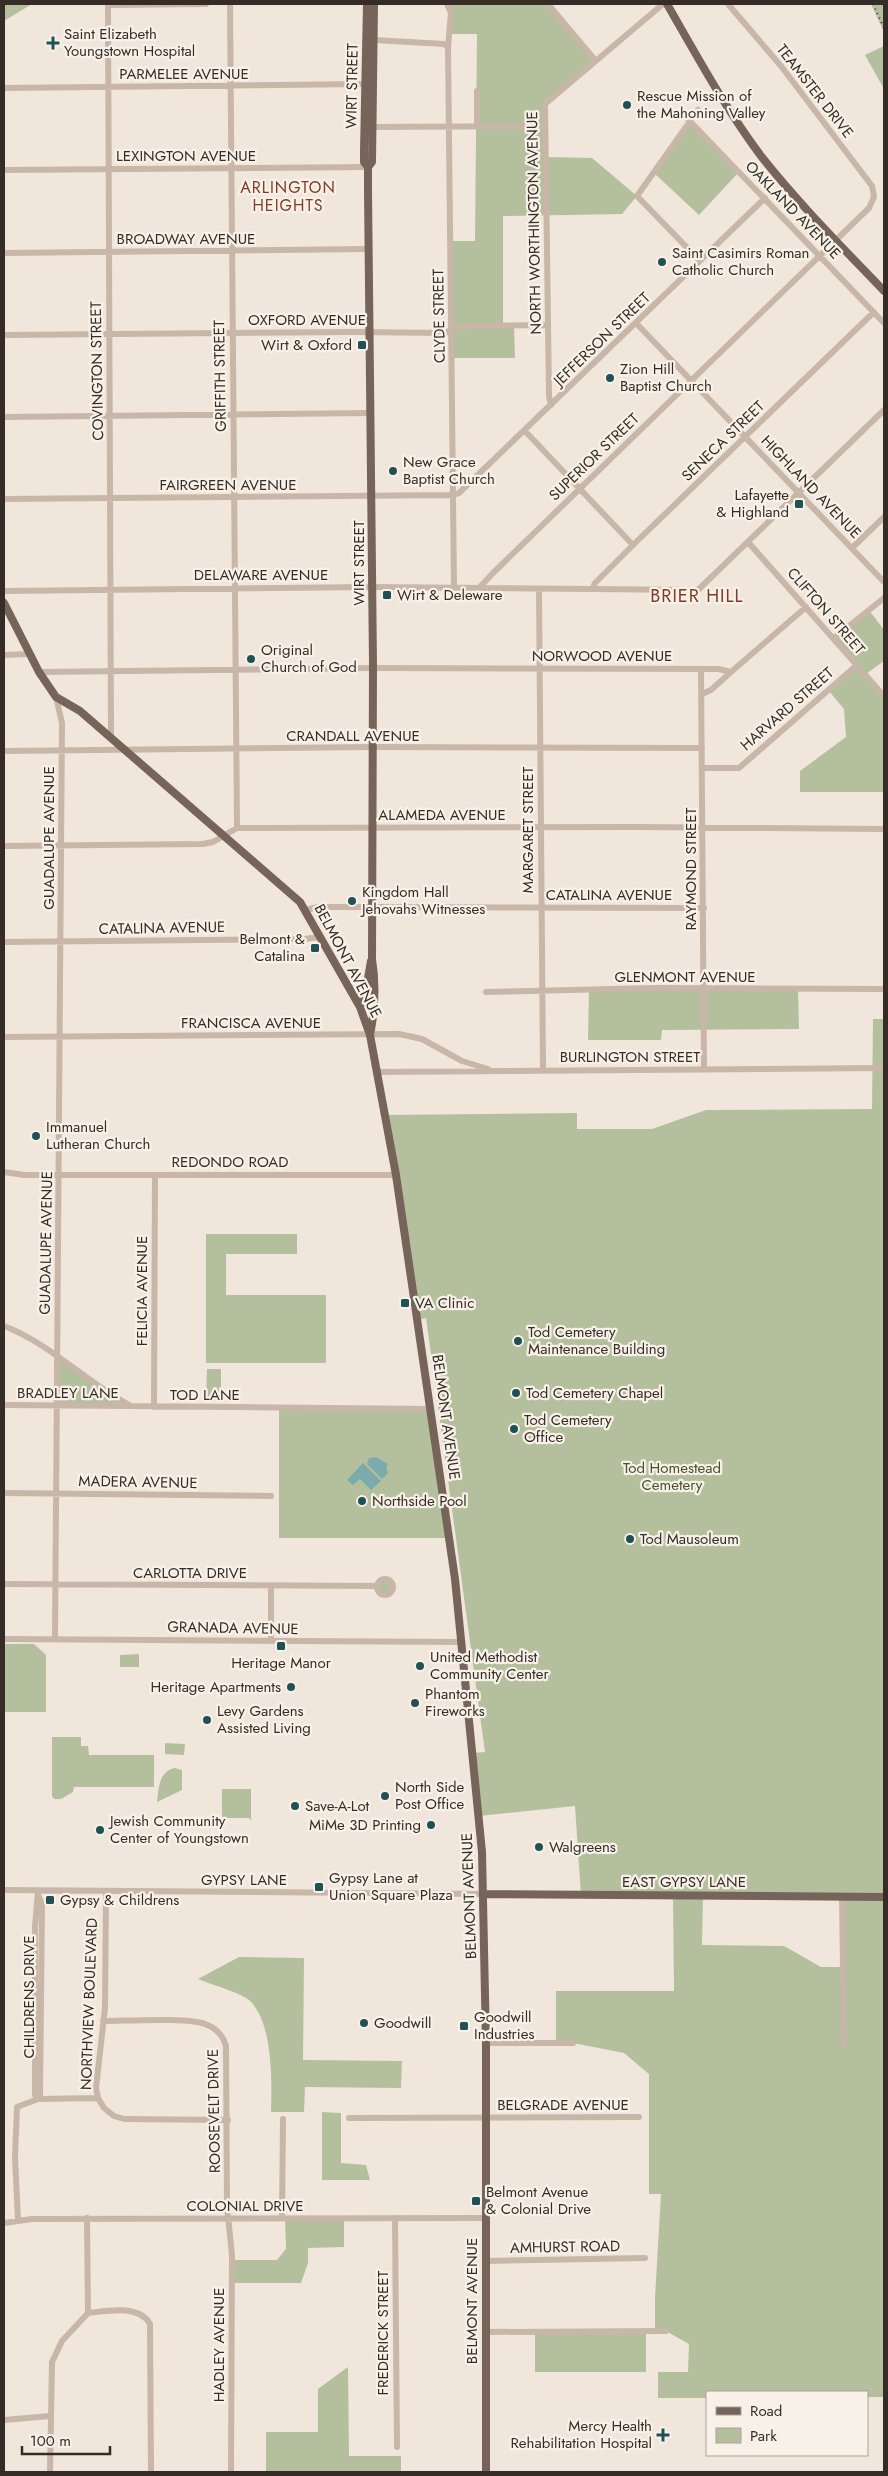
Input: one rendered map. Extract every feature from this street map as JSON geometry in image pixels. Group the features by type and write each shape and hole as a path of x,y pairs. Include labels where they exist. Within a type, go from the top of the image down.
{"main road":[{"name":"WIRT STREET","path":"367,4 365,84 368,127"},
{"name":"WIRT STREET","path":"360,1007 366,990 372,959 374,907 368,167 364,162 374,40 374,4"},
{"path":"667,4 742,130 784,183 836,241 884,290"},
{"name":"BELMONT AVENUE","path":"4,603 29,654 56,697 80,711 111,737 292,894 306,910 360,1007 370,1035 396,1175 431,1409 462,1642 480,1826 484,1894 486,2043 486,2472"},
{"name":"WIRT STREET","path":"370,1035 374,1018 375,976 372,959"},
{"name":"EAST GYPSY LANE","path":"484,1894 884,1897"}],"street":[{"path":"108,4 206,4"},
{"name":"COVINGTON STREET","path":"108,4 111,737"},
{"name":"GRIFFITH STREET","path":"230,4 237,828"},
{"name":"CLYDE STREET","path":"447,4 451,13 447,46 454,587"},
{"path":"548,4 595,60"},
{"name":"NORTH WORTHINGTON AVENUE","path":"551,406 548,396 546,102 663,4"},
{"name":"TEAMSTER DRIVE","path":"728,4 781,66 872,186 874,197"},
{"path":"374,40 447,46"},
{"name":"PARMELEE AVENUE","path":"4,88 365,84"},
{"path":"477,92 477,126"},
{"path":"698,110 637,196 700,262"},
{"name":"OAKLAND AVENUE","path":"683,114 884,323"},
{"path":"368,127 546,126"},
{"name":"LEXINGTON AVENUE","path":"4,170 368,167"},
{"name":"SUPERIOR STREET","path":"480,588 579,489 836,241 869,208 874,197"},
{"name":"JEFFERSON STREET","path":"453,495 467,488 764,198"},
{"name":"BROADWAY AVENUE","path":"4,253 368,249"},
{"name":"SENECA STREET","path":"592,589 595,583 633,545 874,312"},
{"name":"HIGHLAND AVENUE","path":"636,323 884,582"},
{"name":"OXFORD AVENUE","path":"4,335 446,333 455,326 548,325"},
{"path":"748,542 884,410"},
{"path":"4,417 371,413"},
{"path":"525,432 633,545"},
{"name":"FAIRGREEN AVENUE","path":"4,499 453,495"},
{"path":"852,548 884,517"},
{"name":"DELAWARE AVENUE","path":"4,591 372,587 698,590 748,542"},
{"name":"CLIFTON STREET","path":"748,542 884,696"},
{"name":"MARGARET STREET","path":"540,589 543,1070"},
{"path":"834,638 884,598"},
{"path":"702,694 711,690 806,607"},
{"path":"4,655 29,654"},
{"name":"HARVARD STREET","path":"703,768 739,768 857,665"},
{"name":"NORWOOD AVENUE","path":"112,670 539,668 719,669 731,672"},
{"name":"RAYMOND STREET","path":"701,669 704,828 704,1069"},
{"path":"39,672 112,670"},
{"name":"GUADALUPE AVENUE","path":"56,697 62,723 56,1639"},
{"name":"CRANDALL AVENUE","path":"4,751 702,748"},
{"path":"4,846 203,844 224,837 237,828"},
{"name":"ALAMEDA AVENUE","path":"237,828 884,829"},
{"name":"CATALINA AVENUE","path":"306,910 318,907 704,908"},
{"name":"CATALINA AVENUE","path":"4,942 305,939 320,937"},
{"name":"GLENMONT AVENUE","path":"486,992 542,990 884,989"},
{"name":"FRANCISCA AVENUE","path":"4,1037 399,1034 416,1037 462,1061 491,1070"},
{"name":"BURLINGTON STREET","path":"376,1072 884,1068"},
{"name":"REDONDO ROAD","path":"4,1172 59,1175 396,1175"},
{"name":"FELICIA AVENUE","path":"154,1407 155,1174"},
{"name":"TOD LANE","path":"4,1326 31,1338 93,1383 131,1406 431,1409"},
{"name":"BRADLEY LANE","path":"4,1406 131,1406"},
{"name":"MADERA AVENUE","path":"4,1493 271,1496"},
{"name":"CARLOTTA DRIVE","path":"4,1584 376,1586"},
{"path":"271,1586 271,1641"},
{"name":"GRANADA AVENUE","path":"4,1638 462,1642"},
{"name":"GYPSY LANE","path":"4,1890 38,1893 106,1891 484,1894"},
{"name":"NORTHVIEW BOULEVARD","path":"106,1891 103,2021 96,2084 98,2098 109,2112 124,2119 228,2120"},
{"name":"CHILDRENS DRIVE","path":"38,1893 36,1917 35,2095 38,2099"},
{"name":"CHILDRENS DRIVE","path":"38,1893 42,1912 40,2095 38,2099"},
{"path":"842,1896 844,2044"},
{"name":"ROOSEVELT DRIVE","path":"103,2021 198,2022 214,2028 222,2037 228,2050 229,2218"},
{"path":"486,2043 573,2043"},
{"path":"18,2220 17,2107 38,2099 98,2098"},
{"name":"BELGRADE AVENUE","path":"349,2118 639,2117"},
{"path":"282,2218 283,2119"},
{"path":"50,2472 51,2370 54,2356 62,2341 88,2313 87,2218"},
{"name":"COLONIAL DRIVE","path":"4,2223 18,2220 87,2218 486,2218"},
{"name":"HADLEY AVENUE","path":"229,2218 232,2255 231,2472"},
{"name":"FREDERICK STREET","path":"395,2218 397,2447"},
{"name":"AMHURST ROAD","path":"486,2261 645,2258"},
{"path":"88,2313 136,2312 145,2316 150,2324 151,2472"},
{"path":"486,2332 666,2331"},
{"path":"4,2420 50,2416"}],"green space":[{"path":"4,4 32,4 4,21"},
{"path":"447,4 548,4 595,60 546,102 546,157 592,158 637,196 622,214 503,216 503,325 514,325 515,358 452,358 450,241 475,241 477,34 449,34 451,13"},
{"path":"871,4 884,4 884,32"},
{"path":"884,46 884,89 865,55"},
{"path":"690,121 739,172 699,215 654,173"},
{"path":"869,610 884,630 884,661 866,674 884,696 884,792 800,792 800,771 846,737 844,709 828,690 857,665 834,638"},
{"path":"589,989 798,989 799,1029 662,1030 661,1040 588,1040"},
{"name":"Tod Homestead Cemetery","path":"873,1019 884,1019 884,2397 868,2397 868,2391 706,2391 706,2398 658,2398 658,2372 688,2372 689,2344 666,2331 655,2331 661,2194 649,2194 649,2074 624,2053 573,2043 556,2043 556,1991 674,1991 673,1896 581,1895 575,1806 479,1816 473,1753 485,1752 426,1318 417,1320 384,1115 577,1113 577,1129 652,1129 706,1110 872,1109","holes":["703,1896 842,1897 844,1967 821,1967 784,1946 702,1945"]},
{"path":"206,1234 297,1234 297,1254 226,1254 226,1295 326,1295 326,1363 206,1363"},
{"path":"57,1356 131,1406 57,1406"},
{"path":"207,1369 221,1369 221,1399 206,1399"},
{"name":"Northside Pool","path":"279,1408 431,1409 449,1538 279,1538"},
{"path":"385,1579 393,1587 385,1595 377,1587"},
{"path":"4,1644 34,1644 46,1655 46,1712 4,1712"},
{"path":"139,1654 139,1667 120,1667 120,1655"},
{"path":"52,1737 81,1737 81,1746 88,1746 89,1755 154,1755 154,1787 74,1787 73,1792 61,1799 54,1799 52,1796"},
{"path":"165,1743 185,1744 184,1755 165,1754"},
{"path":"175,1768 182,1770 182,1790 157,1802 162,1777 169,1770"},
{"path":"222,1789 251,1789 251,1820 249,1818 222,1818"},
{"path":"239,1957 304,1958 303,2060 402,2061 401,2088 305,2087 304,2112 271,2112 271,2069 267,2037 257,2010 245,1997 198,1979"},
{"path":"322,2112 341,2113 341,2163 366,2165 370,2180 322,2180"},
{"path":"285,2218 344,2218 344,2247 308,2248 308,2263 301,2283 232,2283 232,2260 277,2260 286,2249"},
{"path":"535,2331 646,2331 646,2372 535,2372"},
{"path":"348,2367 349,2456 401,2456 401,2472 266,2472 266,2432 318,2432 318,2389"}],"water":[{"path":"376,1457 388,1464 386,1466 388,1473 382,1479 367,1464 369,1458"},
{"path":"363,1463 381,1481 371,1490 360,1479 353,1485 347,1480"}],"railway":[{"path":"873,4 884,28"}],"place":[{"name":"Saint Elizabeth Youngstown Hospital","path":"53,43"},
{"name":"Rescue Mission of the Mahoning Valley","path":"627,105"},
{"name":"Saint Casimirs Roman Catholic Church","path":"662,262"},
{"name":"Wirt & Oxford","path":"362,345"},
{"name":"Zion Hill Baptist Church","path":"610,378"},
{"name":"New Grace Baptist Church","path":"393,471"},
{"name":"Lafayette & Highland","path":"799,504"},
{"name":"Wirt & Deleware","path":"387,595"},
{"name":"Original Church of God","path":"251,659"},
{"name":"Kingdom Hall Jehovahs Witnesses","path":"352,901"},
{"name":"Belmont & Catalina","path":"315,948"},
{"name":"Immanuel Lutheran Church","path":"36,1136"},
{"name":"VA Clinic","path":"405,1303"},
{"name":"Tod Cemetery Maintenance Building","path":"518,1341"},
{"name":"Tod Cemetery Chapel","path":"516,1393"},
{"name":"Tod Cemetery Office","path":"514,1429"},
{"name":"Northside Pool","path":"362,1501"},
{"name":"Tod Mausoleum","path":"630,1539"},
{"name":"Heritage Manor","path":"281,1646"},
{"name":"United Methodist Community Center","path":"420,1666"},
{"name":"Heritage Apartments","path":"291,1687"},
{"name":"Phantom Fireworks","path":"415,1703"},
{"name":"Levy Gardens Assisted Living","path":"207,1720"},
{"name":"North Side Post Office","path":"385,1796"},
{"name":"Save-A-Lot","path":"295,1806"},
{"name":"MiMe 3D Printing","path":"431,1825"},
{"name":"Jewish Community Center of Youngstown","path":"100,1830"},
{"name":"Walgreens","path":"539,1847"},
{"name":"Gypsy Lane at Union Square Plaza","path":"319,1887"},
{"name":"Gypsy & Childrens","path":"50,1900"},
{"name":"Goodwill","path":"364,2023"},
{"name":"Goodwill Industries","path":"464,2026"},
{"name":"Belmont Avenue & Colonial Drive","path":"476,2201"},
{"name":"Mercy Health Rehabilitation Hospital","path":"663,2435"}],"district":[{"name":"ARLINGTON HEIGHTS","path":"288,196"},
{"name":"BRIER HILL","path":"697,596"}]}
